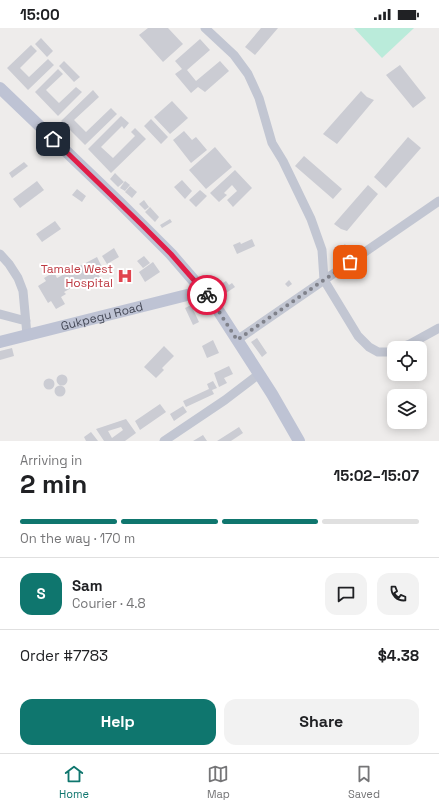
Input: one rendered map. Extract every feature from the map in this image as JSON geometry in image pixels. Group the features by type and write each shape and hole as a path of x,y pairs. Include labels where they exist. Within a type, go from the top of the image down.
{"street":[{"path":"204,28 234,55 248,74 259,98 272,143 283,161 311,219 322,250 324,280 358,336 369,348 378,352 387,352"},
{"path":"0,88 120,203 171,254 203,291 216,307 272,394 299,441"},
{"path":"237,340 439,201"},
{"path":"0,254 18,278 23,291 28,335"},
{"name":"Gukpegu Road","path":"0,342 203,291"},
{"path":"0,314 26,321"},
{"path":"415,341 439,328"},
{"path":"164,441 226,400 259,374"}],"green space":[{"path":"354,28 414,28 382,58"}],"building":[{"path":"148,28 168,28 183,44 163,62 139,35"},
{"path":"261,28 278,28 255,55 245,47"},
{"path":"41,38 53,51 47,57 35,44"},
{"path":"200,39 210,50 187,70 196,81 220,61 229,71 205,92 198,87 191,93 175,74 182,69 175,61"},
{"path":"31,45 37,51 20,68 29,77 48,59 54,65 28,90 7,68"},
{"path":"64,61 80,77 74,82 59,66"},
{"path":"400,65 426,98 413,108 386,75"},
{"path":"58,69 63,74 46,90 59,103 76,87 82,92 58,116 35,92"},
{"path":"93,90 99,97 74,120 86,132 111,108 117,114 85,145 61,121"},
{"path":"361,91 367,97 374,100 337,144 323,134"},
{"path":"172,101 188,118 170,134 154,117"},
{"path":"121,116 129,123 124,129 122,126 101,147 113,158 135,136 131,132 135,128 146,139 111,173 88,149"},
{"path":"151,119 168,137 161,144 144,126"},
{"path":"184,131 192,140 196,137 207,150 191,163 173,140"},
{"path":"408,137 421,148 386,188 374,177"},
{"path":"215,147 232,167 206,189 189,170"},
{"path":"304,156 342,189 333,199 295,166"},
{"path":"24,162 28,166 12,178 9,173"},
{"path":"235,170 252,188 233,207 227,200 237,191 232,185 224,193 227,195 219,202 210,193"},
{"path":"115,173 124,182 118,187 110,179"},
{"path":"182,180 192,191 185,199 174,187"},
{"path":"37,181 44,190 20,208 13,199"},
{"path":"125,181 130,185 125,191 120,188"},
{"path":"368,185 378,194 347,231 334,224"},
{"path":"130,186 137,192 132,198 125,192"},
{"path":"77,189 86,196 82,202 72,195"},
{"path":"200,190 207,196 196,207 189,200"},
{"path":"144,200 149,207 145,210 139,204"},
{"path":"150,207 159,217 155,222 145,212"},
{"path":"170,219 172,222 162,228 160,225"},
{"path":"55,221 61,229 42,242 36,234"},
{"path":"252,239 255,246 237,254 233,245 240,242 241,244"},
{"path":"345,244 351,253 346,257 342,252 338,255 335,252"},
{"path":"114,248 119,257 107,264 102,256"},
{"path":"144,256 150,263 143,268 137,261"},
{"path":"97,257 104,271 98,274 102,280 88,288 84,281 64,292 66,294 61,297 65,304 56,309 51,301 48,303 38,286 46,281 44,278 54,272 57,278"},
{"path":"153,262 160,272 145,282 139,272"},
{"path":"289,280 292,284 288,287 285,284"},
{"path":"226,281 229,285 232,283 235,287 226,293 221,284"},
{"path":"191,305 199,322 193,325 185,308"},
{"path":"257,338 267,353 262,357 251,342"},
{"path":"213,340 219,353 207,358 202,346"},
{"path":"164,346 174,356 162,368 164,370 156,378 144,367"},
{"path":"12,348 14,356 0,360 0,351"},
{"path":"229,366 233,374 224,378 227,383 219,387 214,373"},
{"path":"62,374 66,376 68,380 66,384 62,386 58,384 56,380 58,376"},
{"path":"49,378 53,380 55,384 53,388 49,390 45,388 43,384 45,380"},
{"path":"213,381 217,388 212,390 214,394 186,407 183,401 209,389 207,384"},
{"path":"60,385 64,387 66,391 64,395 60,397 56,395 54,391 56,387"},
{"path":"160,404 166,412 140,430 135,421"},
{"path":"183,406 187,412 174,421 170,414"},
{"path":"126,419 136,433 125,441 104,441 96,429","holes":["121,427 123,430 112,438 108,431"]},
{"path":"239,427 243,433 231,441 217,441"},
{"path":"91,432 98,441 86,441 84,437"},
{"path":"203,435 207,441 193,441"}],"way so far":[{"path":"207,295 237,340 350,262"}],"place":[{"name":"Tamale West Hospital","path":"125,276"}],"route":[{"path":"53,139 171,254 207,295"}]}
